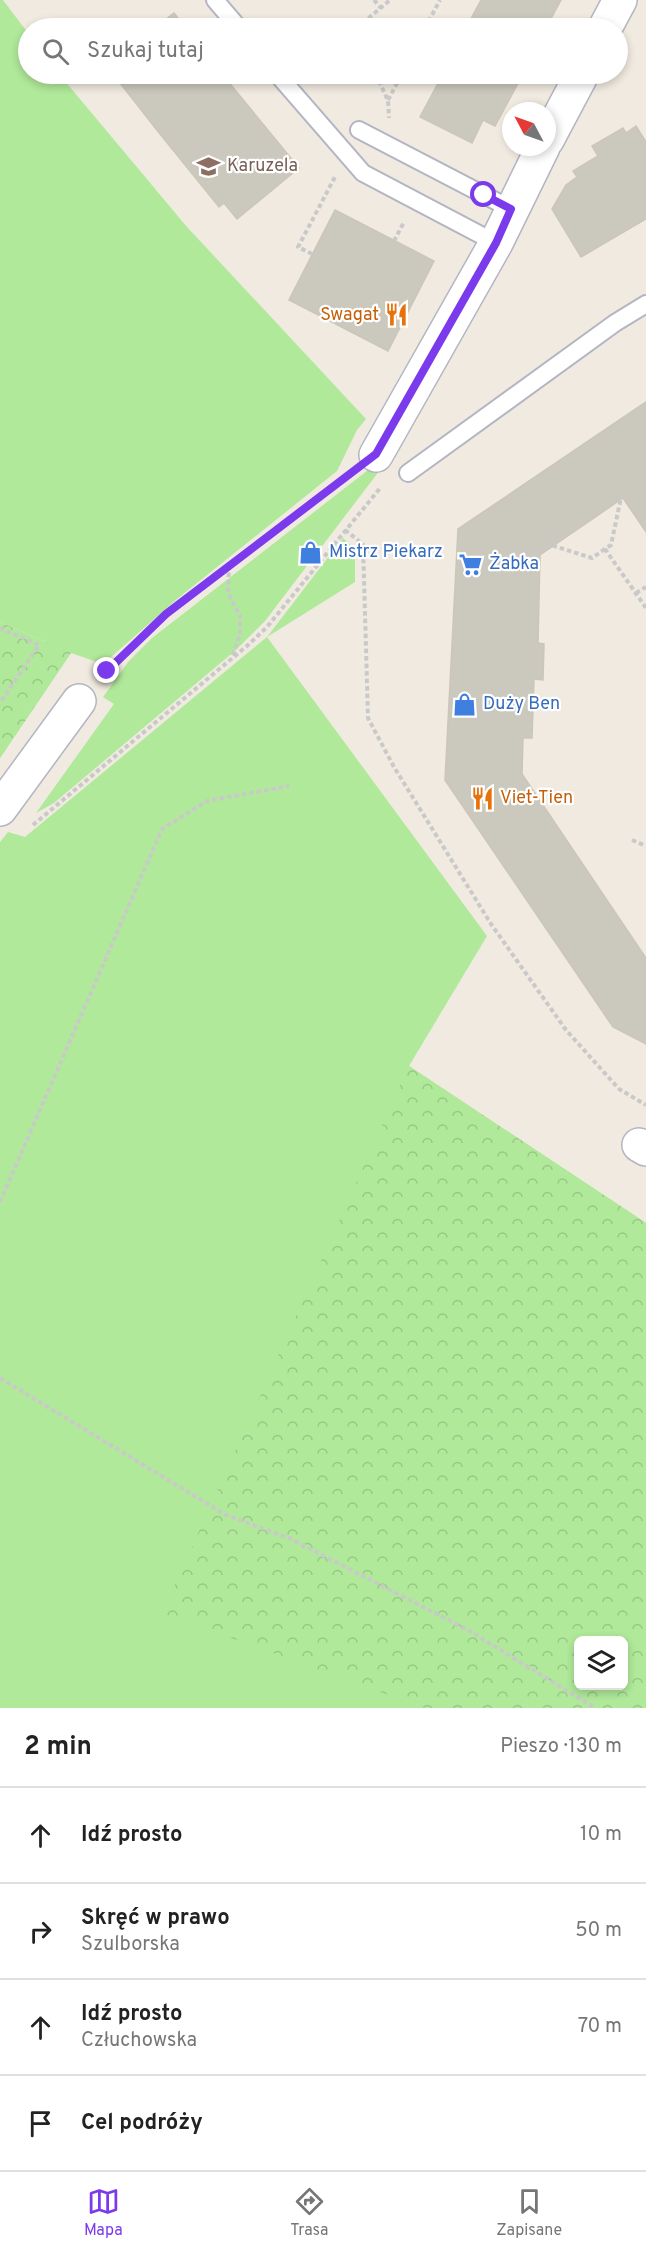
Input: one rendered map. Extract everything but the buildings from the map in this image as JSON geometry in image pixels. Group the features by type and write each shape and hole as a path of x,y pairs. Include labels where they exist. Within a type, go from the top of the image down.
{"street":[{"path":"610,18 620,0"},
{"path":"556,123 577,84"},
{"path":"378,451 496,243 538,156"},
{"path":"0,809 79,700"}],"lane":[{"path":"215,0 230,18"},
{"path":"286,84 363,173 496,243"},
{"path":"359,130 511,209"},
{"path":"408,473 615,323 646,304"}],"path":[{"path":"374,0 381,8"},
{"path":"369,18 390,0"},
{"path":"431,18 440,0"},
{"path":"388,101 397,84"},
{"path":"312,254 298,247 347,155"},
{"path":"107,671 166,614 378,451"},
{"path":"550,538 555,546 592,558 611,545 622,494"},
{"path":"31,826 231,660 267,627 345,530 363,544 368,718 394,767 491,924 566,1030 619,1089 646,1104"},
{"path":"605,549 646,608"},
{"path":"230,564 228,593 240,616 240,634 231,660"},
{"path":"636,593 646,587"},
{"path":"0,628 39,645 0,703"},
{"path":"0,1202 162,830 207,801 289,786"},
{"path":"632,840 646,846"},
{"path":"0,1378 226,1515 291,1539 457,1625 595,1708"}],"green space":[{"path":"0,0 3,0 18,20 18,84 67,84 187,227 366,419 357,430 337,471 177,599 103,664 71,653 0,758 0,712 46,642 0,622"},
{"path":"372,467 380,470 265,621 236,650 54,803 36,813 114,704 103,697 128,662 152,638"},
{"path":"343,538 355,549 355,582 267,637"},
{"path":"0,622 71,653 0,758"},
{"path":"267,637 487,936 409,1066 646,1223 646,1708 0,1708 0,842 8,832 25,837"},
{"path":"409,1066 646,1223 646,1708 424,1708 162,1613"}],"place":[{"name":"Karuzela","path":"209,166"},
{"name":"Swagat","path":"397,315"},
{"name":"Mistrz Piekarz","path":"311,552"},
{"name":"Żabka","path":"471,564"},
{"name":"Duży Ben","path":"465,704"},
{"name":"Viet-Tien","path":"482,798"}],"route":[{"path":"107,671 166,614 376,454 496,243 511,209 484,195"}]}
